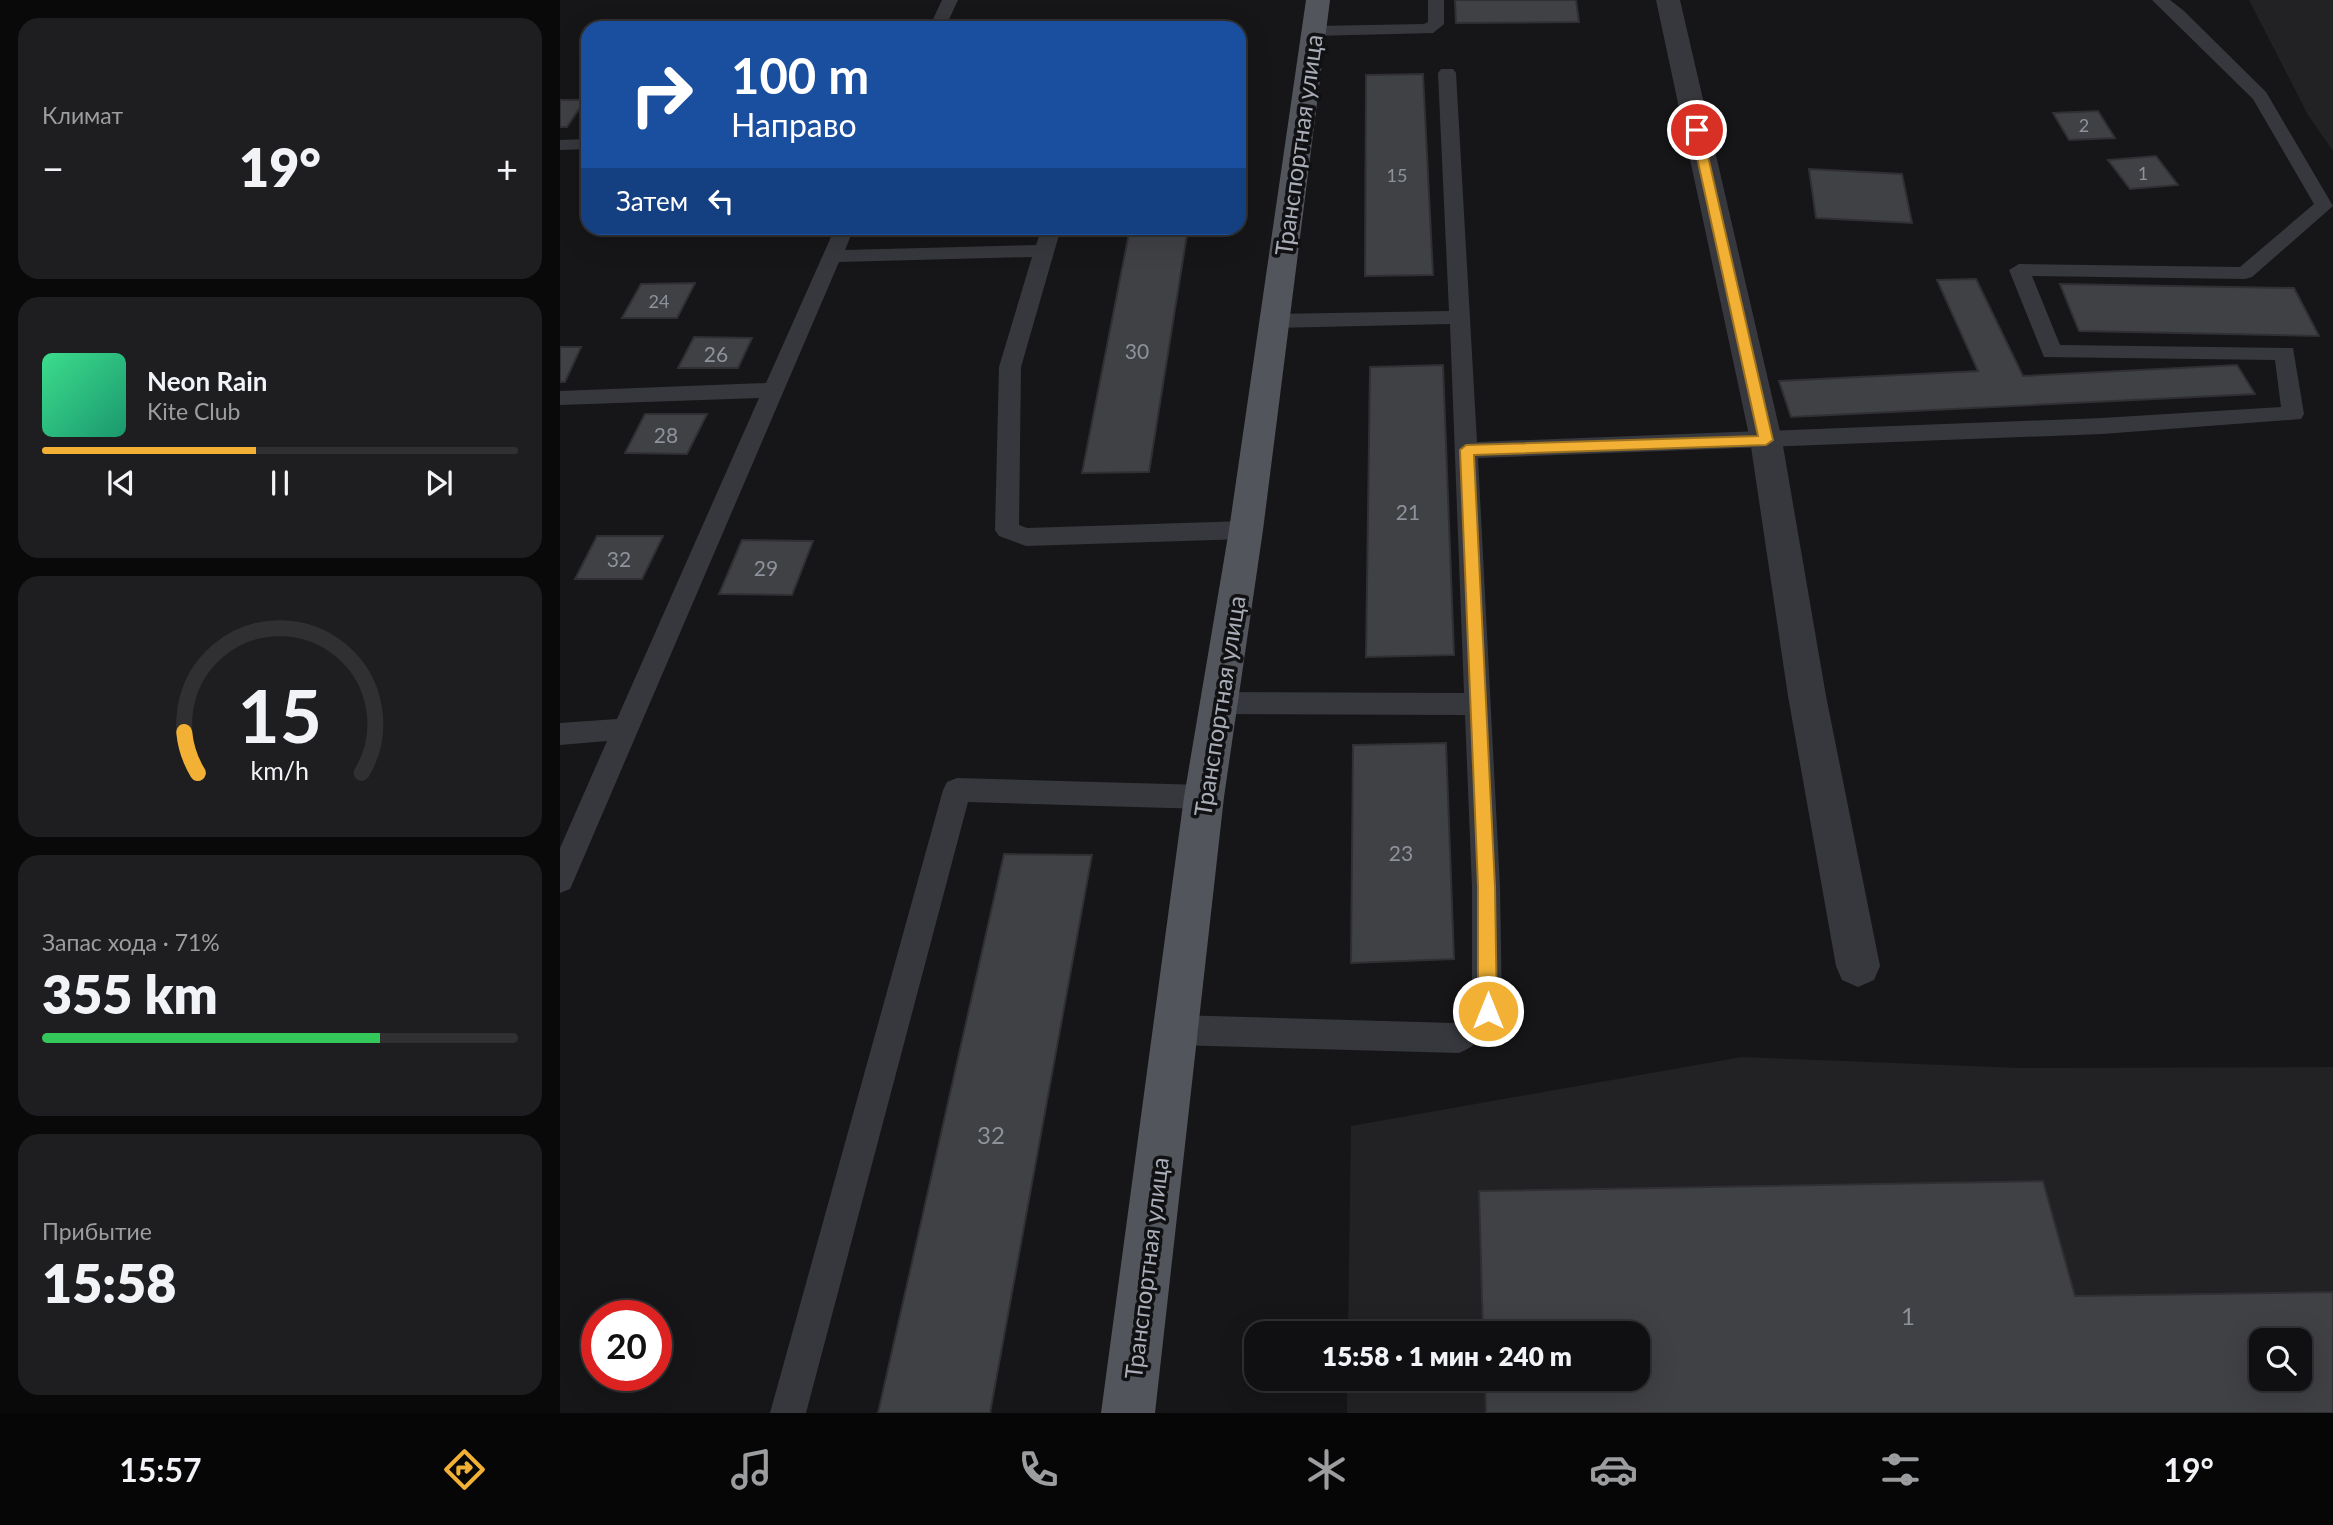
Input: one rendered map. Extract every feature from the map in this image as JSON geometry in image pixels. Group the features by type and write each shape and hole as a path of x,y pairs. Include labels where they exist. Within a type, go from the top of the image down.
{"main road":[{"name":"Транспортная улица","path":"1128,1413 1204,797 1245,530 1316,15"}],"street":[{"path":"1668,0 1766,440 1807,696 1858,966"}],"lane":[{"path":"940,21 950,0"},
{"path":"1316,15 1427,29 1436,23 1436,0"},
{"path":"1466,450 1766,440 2293,414 2285,353 2052,352 2019,270 2245,273 2324,205 2260,96 2178,14 2160,0"},
{"path":"1175,1030 1459,1038 1488,1011 1479,704 1447,73"},
{"path":"560,145 581,144"},
{"path":"560,880 841,235"},
{"path":"1049,235 1010,367 1007,530 1026,537 1245,530"},
{"path":"831,256 1044,251"},
{"path":"1273,321 1460,317"},
{"path":"560,398 771,390"},
{"path":"1219,702 1479,704"},
{"path":"560,734 624,729"},
{"path":"788,1413 957,790 1204,797"}],"shaded area":[{"path":"2249,0 2333,0 2333,151 2308,115"},
{"path":"1742,1057 2021,1068 2333,1067 2333,1413 1347,1413 1347,1391 1650,1391 1650,1321 1348,1321 1351,1126"}],"building":[{"path":"1455,0 1576,0 1579,22 1456,23"},
{"path":"1423,74 1433,275 1365,276 1366,75"},
{"path":"560,100 581,100 581,106 567,127 560,127"},
{"path":"2098,111 2115,138 2069,140 2053,113"},
{"path":"2156,156 2178,185 2130,189 2108,160"},
{"path":"1809,169 1902,174 1912,223 1816,218"},
{"path":"1129,235 1187,235 1149,472 1082,473"},
{"path":"1976,279 2023,376 2237,365 2255,394 1791,417 1779,381 1978,371 1937,280"},
{"path":"695,283 677,318 622,318 641,284"},
{"path":"2060,284 2294,288 2319,336 2079,331"},
{"path":"694,337 752,338 738,368 678,368"},
{"path":"560,347 581,347 565,382 560,382"},
{"path":"1443,365 1454,655 1366,657 1370,367"},
{"path":"645,414 707,414 687,454 625,453"},
{"path":"597,536 663,536 642,579 575,579"},
{"path":"742,540 813,541 792,595 719,594"},
{"path":"1446,743 1454,959 1351,963 1353,745"},
{"path":"1004,854 1092,855 990,1413 878,1413"},
{"path":"2043,1181 2075,1296 2333,1292 2333,1413 1486,1413 1485,1391 1650,1391 1650,1321 1483,1321 1479,1191"}],"route":[{"path":"1488,1011 1486,887 1466,450 1766,440 1697,130"}]}
